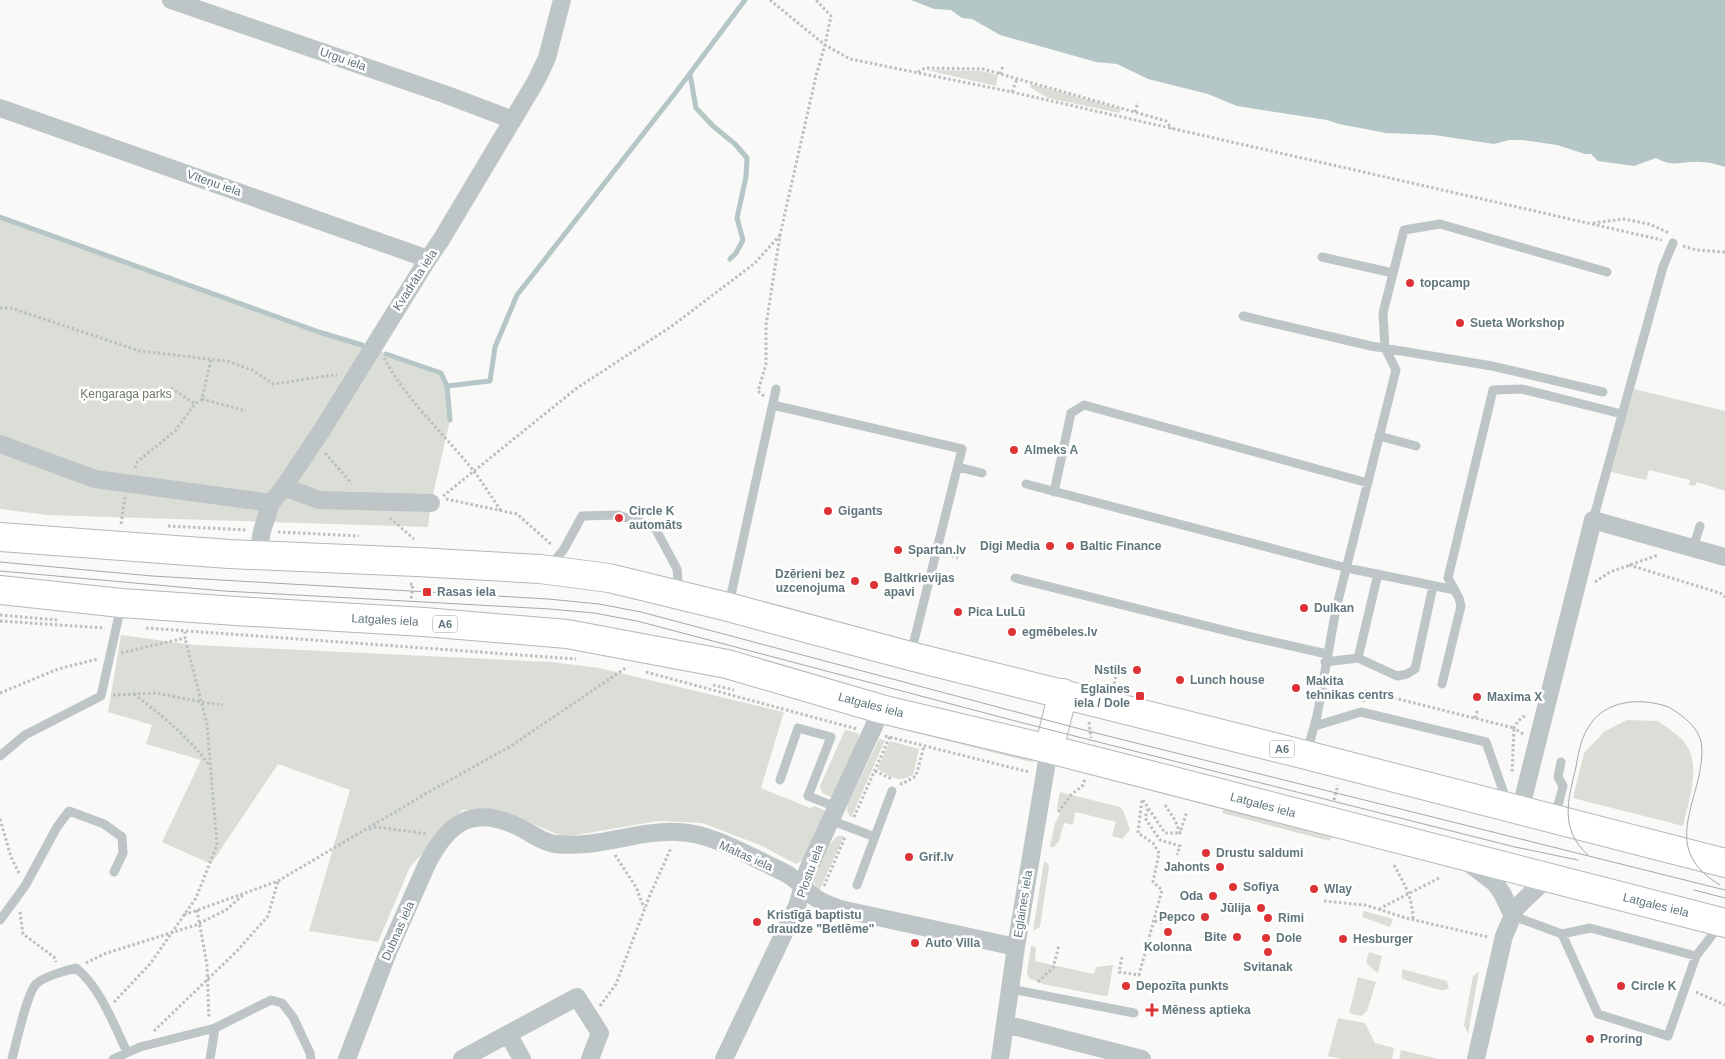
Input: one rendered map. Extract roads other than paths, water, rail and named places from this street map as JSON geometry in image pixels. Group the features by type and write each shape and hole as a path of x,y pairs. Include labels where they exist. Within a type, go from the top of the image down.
{"highway":[{"name":"A6","path":"0,537 230,554 548,559 608,578 728,607 910,656 1063,693 1725,863"},
{"name":"Latgales iela","path":"0,590 118,618 236,611 424,622 567,634 727,664 876,721 1456,854 1724,923"},
{"path":"1043,759 1063,693"}],"street":[{"name":"Urgu iela","path":"171,0 447,95 513,120"},
{"name":"Kvadrāta iela","path":"258,554 262,531 271,503 322,430 441,240 536,81 547,58 562,0"},
{"name":"Vīteņu iela","path":"0,108 428,259"},
{"path":"0,444 95,479 271,503"},
{"path":"284,487 319,500 435,501"},
{"path":"1514,809 1593,520 1725,557"},
{"name":"Plostu iela","path":"724,1059 797,906 808,869 876,721"},
{"name":"Eglaines iela","path":"1000,1059 1043,759"},
{"name":"Maltas iela","path":"469,818 490,816 516,825 552,844 592,844 645,835 679,832 705,837 791,876 819,901 840,909 1016,947"},
{"name":"Dubnas iela","path":"347,1059 388,952 434,850 450,829 469,818"},
{"path":"1456,854 1495,883 1513,916"},
{"path":"1476,1059 1504,936 1520,903 1546,878"},
{"path":"462,1059 577,997 600,1033 590,1059"},
{"path":"1005,1024 1142,1059"},
{"path":"508,1034 522,1059"}],"lane":[{"path":"1306,755 1315,726 1336,609 1396,370 1385,348 1383,312 1404,230 1440,224 1607,272"},
{"path":"1593,520 1672,238"},
{"path":"1322,257 1392,273"},
{"path":"1243,316 1371,346 1492,366 1603,392"},
{"path":"728,607 776,389"},
{"path":"1442,684 1460,606 1456,590 1448,578 1493,390 1522,389 1622,414"},
{"path":"773,405 962,449 910,656"},
{"path":"1054,492 1072,414 1084,405 1368,483"},
{"path":"1379,436 1416,446"},
{"path":"958,466 982,473"},
{"path":"1026,484 1346,568 1456,590"},
{"path":"548,559 550,566 557,559 582,516 618,515 654,526 677,570 680,595"},
{"path":"1690,547 1700,526"},
{"path":"1358,658 1378,574"},
{"path":"1016,578 1326,658 1358,658 1397,676 1407,674 1415,669 1432,586"},
{"path":"0,756 25,735 101,696 118,618"},
{"path":"1315,726 1361,712 1486,742 1514,809"},
{"path":"780,780 798,728 831,738 808,796 833,814 875,837"},
{"path":"1554,819 1563,786 1558,777 1562,762"},
{"path":"857,885 892,791"},
{"path":"0,920 25,886 57,827 69,811 104,824 122,837 123,853 114,872"},
{"path":"1513,916 1562,934 1590,928 1696,956"},
{"path":"1562,934 1598,1014 1668,1036 1696,956 1724,923"},
{"path":"12,1059 28,1000 36,984 63,970 76,968 86,976 131,1050"},
{"path":"1011,989 1134,1013"},
{"path":"113,1059 131,1050 215,1028 271,1000 282,1002 293,1017 311,1059"},
{"path":"210,1059 215,1028"}],"waterway":[{"path":"450,420 447,386 490,381 495,347 517,295 676,92 745,0"},
{"path":"690,74 696,108 713,126 735,144 747,158 746,177 737,218 743,240 736,253 730,259"},
{"path":"0,217 319,332 362,345"},
{"path":"386,354 441,373 447,386"}],"tram line":[{"path":"0,562 152,576 548,599 599,604 641,612 1084,730 1725,890"},
{"path":"0,571 224,591 594,613 637,621 1023,723 1515,847 1578,860"},
{"path":"1588,855 1573,835 1568,814 1570,791 1583,737 1601,713 1618,704 1628,702 1658,704 1670,708 1684,718 1692,725 1700,738 1702,747 1701,762 1688,822 1688,849 1694,862 1704,874 1720,885"},
{"path":"1694,890 1725,898"}],"place":[{"name":"topcamp","path":"1410,283"},
{"name":"Sueta Workshop","path":"1460,323"},
{"name":"Almeks A","path":"1014,450"},
{"name":"Gigants","path":"828,511"},
{"name":"Circle K automāts","path":"619,518"},
{"name":"Digi Media","path":"1050,546"},
{"name":"Baltic Finance","path":"1070,546"},
{"name":"Spartan.lv","path":"898,550"},
{"name":"Dzērieni bez uzcenojuma","path":"855,581"},
{"name":"Baltkrievijas apavi","path":"874,585"},
{"name":"Rasas iela","path":"427,592"},
{"name":"Dulkan","path":"1304,608"},
{"name":"Pica LuLū","path":"958,612"},
{"name":"egmēbeles.lv","path":"1012,632"},
{"name":"Nstils","path":"1137,670"},
{"name":"Lunch house","path":"1180,680"},
{"name":"Makita tehnikas centrs","path":"1296,688"},
{"name":"Eglaines iela / Dole","path":"1140,696"},
{"name":"Maxima X","path":"1477,697"},
{"name":"Drustu saldumi","path":"1206,853"},
{"name":"Grif.lv","path":"909,857"},
{"name":"Jahonts","path":"1220,867"},
{"name":"Sofiya","path":"1233,887"},
{"name":"Wlay","path":"1314,889"},
{"name":"Oda","path":"1213,896"},
{"name":"Jūlija","path":"1261,908"},
{"name":"Pepco","path":"1205,917"},
{"name":"Rimi","path":"1268,918"},
{"name":"Kristīgā baptistu draudze \"Betlēme\"","path":"757,922"},
{"name":"Kolonna","path":"1168,932"},
{"name":"Bite","path":"1237,937"},
{"name":"Dole","path":"1266,938"},
{"name":"Hesburger","path":"1343,939"},
{"name":"Auto Villa","path":"915,943"},
{"name":"Svitanak","path":"1268,952"},
{"name":"Depozīta punkts","path":"1126,986"},
{"name":"Circle K","path":"1621,986"},
{"name":"Mēness aptieka","path":"1152,1010"},
{"name":"Proring","path":"1590,1039"}],"park label":[{"name":"Ķengaraga parks","path":"126,394"}]}
